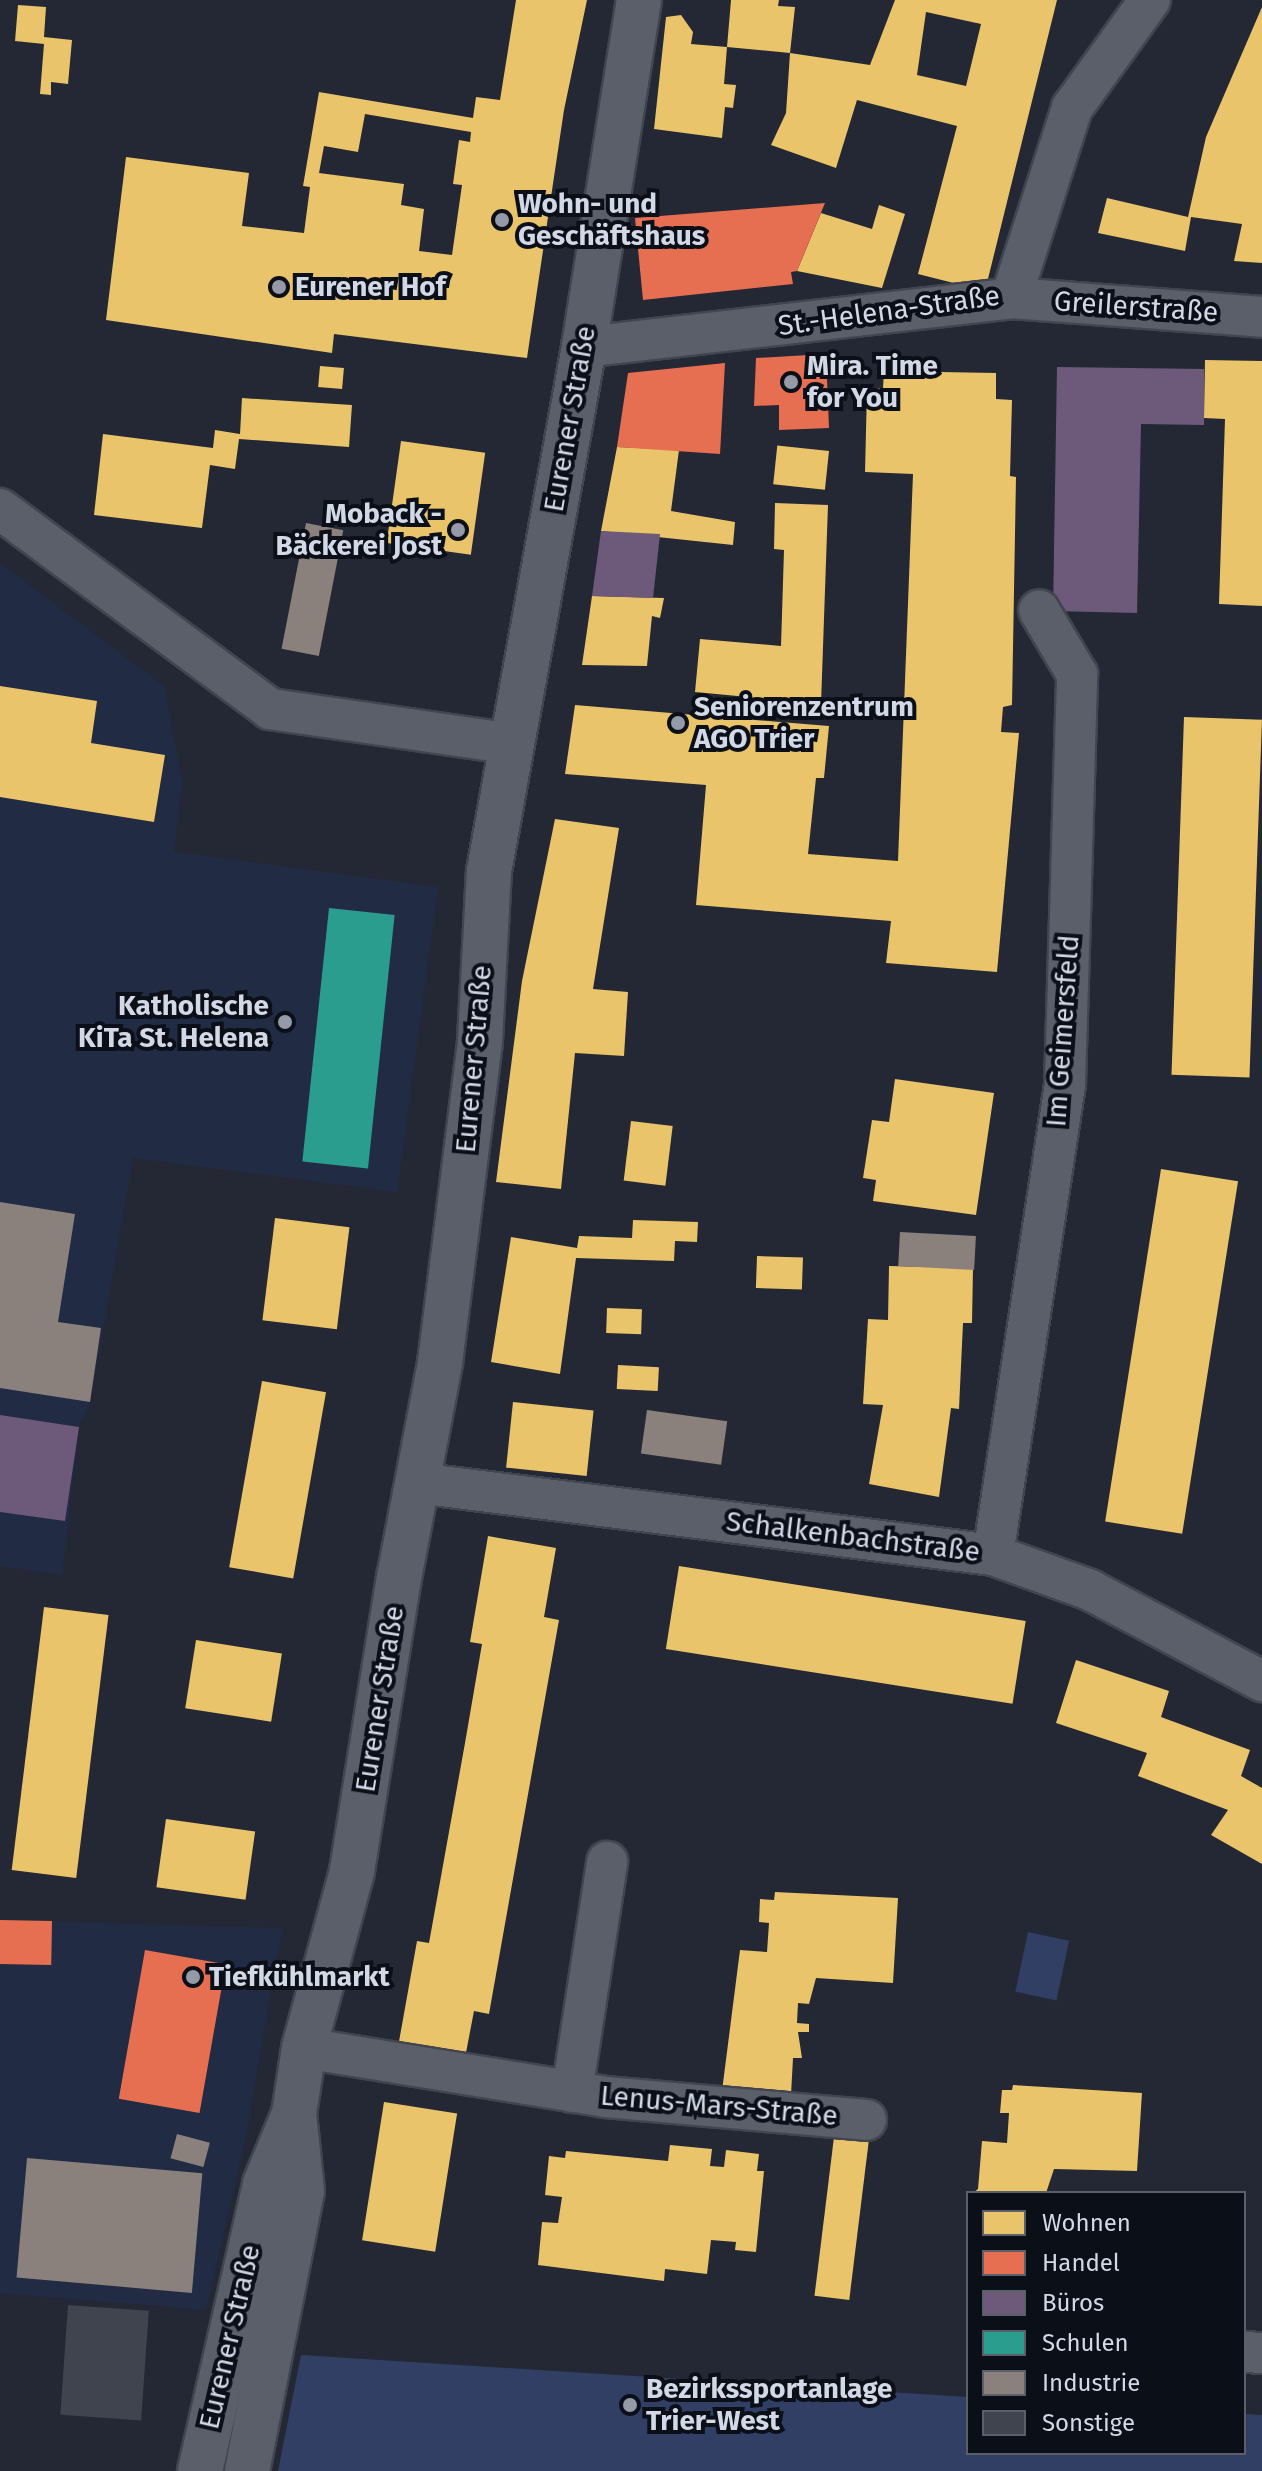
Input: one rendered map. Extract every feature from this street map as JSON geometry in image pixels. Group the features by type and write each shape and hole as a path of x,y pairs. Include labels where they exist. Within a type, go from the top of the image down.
{"street":[{"name":"Eurener Straße","path":"200,2471 265,2184 294,2114 304,2048 352,1871 442,1348 480,1041 489,871 584,347 639,0"},
{"name":"St.-Helena-Straße","path":"584,347 1011,298 1072,108 1150,0"},
{"name":"Greilerstraße","path":"1011,298 1262,317"},
{"path":"0,509 270,709 512,744"},
{"name":"Im Geimersfeld","path":"993,1555 1065,1084 1077,674 1039,610"},
{"name":"Schalkenbachstraße","path":"417,1483 993,1555 1090,1590 1262,1681"},
{"name":"Lenus-Mars-Straße","path":"572,2092 607,1862"},
{"name":"Lenus-Mars-Straße","path":"304,2048 572,2092 866,2120"},
{"name":"Eurener Straße","path":"247,2471 302,2191 294,2114"}],"shaded area":[{"path":"0,563 164,686 182,781 174,852 438,887 397,1192 133,1158 90,1402 79,1427 62,1575 0,1566"},
{"path":"0,1920 282,1928 245,2140 206,2310 0,2293"},
{"path":"1028,1932 1069,1941 1056,2000 1015,1992"},
{"name":"Bezirkssportanlage Trier-West","path":"301,2355 966,2397 966,2455 1246,2455 1246,2414 1262,2415 1262,2471 278,2471"}],"building: Wohnen":[{"path":"516,0 587,0 564,110 527,358 334,334 332,353 106,320 126,157 249,173 242,226 304,233 310,187 303,186 319,92 473,118 476,97 500,100","holes":["365,114 471,132 470,142 459,140 453,184 462,185 452,255 419,251 424,209 401,205 404,184 319,173 324,146 358,152"]},
{"path":"731,0 779,0 778,6 795,7 790,53 727,47"},
{"path":"895,0 1057,0 985,291 918,274 957,126 857,100 836,168 771,145 786,113 790,53 870,65","holes":["926,12 981,24 966,86 917,75"]},
{"path":"18,5 46,7 44,37 72,40 68,84 51,82 51,95 40,94 44,44 15,41"},
{"path":"1262,7 1262,263 1234,261 1242,224 1191,217 1185,251 1098,233 1107,198 1188,217 1206,137"},
{"path":"681,15 693,32 691,44 727,47 724,84 736,85 733,108 725,107 722,138 654,129 666,17"},
{"path":"879,205 905,214 882,288 797,271 821,213 872,229"},
{"path":"1205,360 1262,361 1262,606 1219,604 1225,419 1204,418"},
{"path":"320,366 344,368 342,389 318,387"},
{"name":"Seniorenzentrum AGO Trier","path":"884,371 996,373 996,399 1012,400 1010,476 1016,477 1012,705 1003,707 1001,732 1019,733 997,972 886,963 891,921 696,905 706,785 565,774 575,705 829,726 824,778 816,778 808,854 898,861 913,474 865,472 867,390 883,388"},
{"path":"242,398 352,405 349,447 239,439 235,469 210,465 202,528 94,515 103,434 213,448 215,430 240,434"},
{"path":"401,441 485,453 471,555 387,543"},
{"path":"777,446 829,451 825,490 773,484"},
{"path":"617,447 679,450 671,511 735,522 733,545 601,531"},
{"path":"775,503 828,505 821,704 695,692 700,639 781,646 784,550 774,549"},
{"path":"592,596 664,598 660,618 652,616 647,666 582,665"},
{"path":"0,686 97,701 91,743 165,755 154,822 0,797"},
{"path":"1184,717 1262,720 1249,1078 1172,1075"},
{"path":"555,819 619,828 593,989 628,992 624,1056 575,1053 561,1189 496,1182 522,981"},
{"path":"895,1079 994,1093 976,1215 873,1201 876,1180 863,1178 872,1120 889,1122"},
{"path":"631,1121 673,1126 665,1186 624,1181"},
{"path":"1161,1169 1238,1181 1182,1534 1105,1522"},
{"path":"275,1218 349,1227 337,1329 262,1320"},
{"path":"633,1220 698,1222 697,1242 675,1241 674,1261 576,1258 560,1374 491,1362 511,1237 577,1248 579,1236 632,1238"},
{"path":"757,1256 803,1258 802,1290 756,1288"},
{"path":"889,1266 973,1268 972,1323 963,1323 959,1409 951,1408 939,1497 869,1484 883,1405 863,1404 868,1319 888,1320"},
{"path":"607,1308 642,1309 641,1334 606,1333"},
{"path":"618,1365 659,1367 658,1391 617,1389"},
{"path":"262,1381 326,1392 293,1578 229,1567"},
{"path":"513,1402 594,1410 587,1476 506,1468"},
{"path":"488,1536 556,1548 544,1617 559,1620 489,2014 474,2011 465,2058 398,2047 417,1941 429,1943 465,1743 482,1644 470,1642"},
{"path":"679,1566 1026,1621 1013,1704 666,1649"},
{"path":"44,1607 109,1615 76,1878 12,1870"},
{"path":"196,1640 282,1654 271,1722 185,1708"},
{"path":"1076,1660 1169,1691 1161,1717 1250,1750 1241,1776 1262,1788 1262,1864 1211,1835 1228,1810 1138,1776 1147,1753 1056,1723"},
{"path":"166,1819 255,1832 246,1900 156,1887"},
{"path":"775,1892 898,1898 893,1983 816,1978 809,2004 798,2003 797,2023 809,2024 809,2032 798,2032 802,2058 793,2058 791,2095 722,2091 740,1950 767,1952 769,1923 759,1922 760,1899 774,1900"},
{"path":"1013,2085 1142,2093 1137,2171 1054,2169 1047,2191 976,2191 982,2141 1007,2143 1009,2113 1000,2113 1002,2090 1012,2090"},
{"path":"384,2102 457,2114 435,2252 362,2240"},
{"path":"834,2137 869,2141 849,2300 815,2296"},
{"path":"670,2145 712,2149 710,2166 724,2167 726,2150 759,2154 757,2171 764,2171 756,2252 735,2250 736,2242 711,2240 707,2274 665,2269 664,2281 538,2265 542,2222 558,2223 562,2197 545,2195 549,2156 565,2158 566,2151 668,2161"}],"building: Handel":[{"path":"825,203 797,271 791,272 793,284 643,300 635,218"},
{"name":"Mira. Time for You","path":"826,354 829,428 779,430 779,405 754,406 756,358"},
{"path":"725,363 720,454 617,447 628,373"},
{"path":"0,1920 52,1921 51,1965 0,1964"},
{"name":"Tiefkühlmarkt","path":"145,1950 226,1964 200,2113 119,2099"}],"building: Büros":[{"path":"1057,367 1204,369 1204,425 1141,424 1137,613 1053,611"},
{"path":"601,531 660,534 653,598 592,596"},
{"path":"0,1415 79,1427 65,1521 0,1512"}],"building: Schulen":[{"path":"329,908 395,915 368,1169 302,1162"}],"building: Industrie":[{"path":"306,523 343,530 319,656 282,649"},
{"path":"0,1202 75,1214 58,1322 101,1328 90,1402 0,1388"},
{"path":"900,1232 976,1236 974,1270 898,1266"},
{"path":"647,1410 727,1421 721,1465 641,1454"},
{"path":"177,2134 210,2143 203,2167 171,2158"},
{"path":"27,2158 202,2173 192,2293 17,2278"}],"building: Sonstige":[{"path":"68,2305 149,2311 141,2420 60,2415"}],"place":[{"name":"Wohn- und Geschäftshaus","path":"502,220"},
{"name":"Eurener Hof","path":"279,287"},
{"name":"Mira. Time for You","path":"791,382"},
{"name":"Moback - Bäckerei Jost","path":"458,530"},
{"name":"Seniorenzentrum AGO Trier","path":"678,723"},
{"name":"Katholische KiTa St. Helena","path":"285,1022"},
{"name":"Tiefkühlmarkt","path":"193,1977"},
{"name":"Bezirkssportanlage Trier-West","path":"630,2405"}]}
